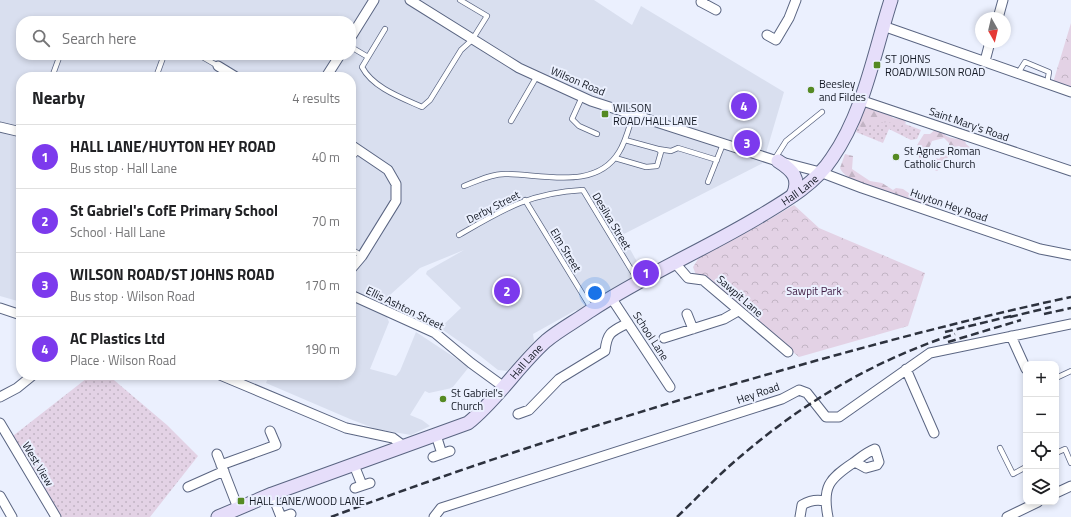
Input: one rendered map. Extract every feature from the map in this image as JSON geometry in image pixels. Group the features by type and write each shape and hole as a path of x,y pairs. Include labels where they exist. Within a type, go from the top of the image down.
{"street":[{"path":"356,29 374,0"},
{"name":"Wilson Road","path":"410,0 472,40 537,76 582,97 723,144 820,172"},
{"path":"776,40 789,18 796,0"},
{"name":"Hall Lane","path":"218,517 272,494 406,447 468,423 484,410 546,341 592,310 639,282 732,233 793,195 820,172 832,159 841,142 860,100 883,26 889,0"},
{"path":"1000,12 1003,0"},
{"path":"701,1 716,10"},
{"path":"883,26 1071,92"},
{"path":"766,35 784,45"},
{"path":"985,61 988,48"},
{"path":"329,72 337,60"},
{"path":"218,66 228,72"},
{"name":"Saint Mary's Road","path":"860,100 1071,171"},
{"path":"0,127 16,131"},
{"path":"356,149 388,170 396,184 396,201 362,256 356,263"},
{"path":"776,160 793,172 796,178 797,184 793,195"},
{"name":"Huyton Hey Road","path":"820,172 862,188 1040,249 1071,255"},
{"name":"Sawpit Lane","path":"675,263 688,278 703,280 788,352"},
{"name":"Ellis Ashton Street","path":"356,297 435,334 504,387"},
{"name":"School Lane","path":"612,299 670,388"},
{"path":"0,308 16,313"},
{"path":"664,338 724,319 738,311"},
{"path":"688,314 693,330"},
{"path":"518,414 529,410 559,379 605,351 606,338 611,331 628,323"},
{"name":"Hey Road","path":"434,517 441,508 774,401 799,390 807,393 826,417 839,417 930,353 1071,324"},
{"path":"1011,336 1023,362"},
{"path":"906,369 934,433"},
{"path":"0,397 17,388 27,380"},
{"path":"232,380 346,428 393,438 406,447"},
{"name":"West View","path":"0,423 56,517"},
{"path":"270,431 276,445"},
{"path":"436,435 442,454"},
{"path":"188,487 223,468 285,442"},
{"path":"828,517 824,501 830,482 836,475 854,462 875,449 879,462 878,465 866,468 854,462"},
{"path":"217,454 238,508"},
{"path":"354,465 362,485"},
{"path":"1059,492 1071,486"},
{"path":"272,494 285,516"},
{"path":"0,496 12,517"},
{"path":"800,517 802,506 806,502 819,500 824,501"},
{"path":"1007,517 1032,505"}],"lane":[{"path":"385,29 362,68 367,76 396,95 422,107 430,100 461,50 472,40 487,16 460,0"},
{"path":"356,50 368,56"},
{"path":"54,72 58,60"},
{"path":"158,72 162,60"},
{"path":"208,60 218,66"},
{"path":"1018,73 1025,62 1045,69 1049,72 1047,84"},
{"path":"511,121 537,76"},
{"path":"582,97 572,120 579,126 598,134"},
{"path":"776,160 786,141 822,112"},
{"path":"464,186 486,177 504,174 531,177 589,176 603,170 620,152 633,115"},
{"path":"625,140 671,151 678,148 717,160"},
{"path":"708,182 723,144"},
{"path":"615,158 654,168 657,166 661,152 658,149"},
{"name":"Derby Street","path":"459,235 505,208 525,200 558,191 583,190"},
{"name":"Desilva Street","path":"583,190 639,282"},
{"name":"Elm Street","path":"525,200 592,310"},
{"path":"356,252 362,256"},
{"path":"1059,377 1071,371"},
{"path":"1000,448 1013,474 1023,469"},
{"path":"1059,452 1065,449 1071,463"}],"shaded area":[{"path":"0,0 594,0 632,25 641,6 784,92 763,163 622,235 644,274 578,312 576,310 533,334 534,341 507,371 498,370 440,328 461,308 426,274 427,271 464,250 420,268 381,303 389,322 370,369 396,376 400,371 416,332 469,367 452,388 429,393 425,391 410,415 422,420 430,426 411,435 376,429 266,383 267,380 356,380 356,72 16,72 16,301 0,296"}],"green space":[{"path":"1071,23 1071,93 1052,86"},
{"path":"865,105 878,112 889,113 893,118 904,119 906,123 901,126 888,122 876,123 862,128 856,122"},
{"path":"865,109 921,130 917,139 911,140 889,129 883,143 856,132"},
{"path":"936,129 944,132 947,137 965,141 966,144 973,150 972,156 965,156 964,149 959,146 949,148 949,143 944,138 932,141 924,160 934,164 936,158 939,159 945,152 948,153 948,157 943,166 937,171 922,165 919,158 920,151 917,145 924,134 930,134"},
{"path":"845,154 853,156 852,169 870,181 882,183 893,190 896,188 903,189 916,198 928,201 929,206 926,207 891,193 862,184 848,177 840,168"},
{"name":"Sawpit Park","path":"794,205 819,228 925,273 908,326 799,357 753,318 696,275 693,267 700,256 747,232"},
{"path":"85,380 114,380 167,425 198,456 150,517 56,517 9,439"}],"railway":[{"path":"331,517 519,451 710,391 890,341 1071,297"},
{"path":"1010,317 1051,307"},
{"path":"1044,314 1071,308"},
{"path":"945,332 1015,315"},
{"path":"948,342 1021,320"},
{"path":"677,517 716,478 741,456 765,436 815,401 842,384 897,356 925,344 955,334"}],"place":[{"name":"ST JOHNS ROAD/WILSON ROAD","path":"877,65"},
{"name":"Beesley and Fildes","path":"811,90"},
{"name":"AC Plastics Ltd","path":"744,106"},
{"name":"WILSON ROAD/HALL LANE","path":"605,114"},
{"name":"WILSON ROAD/ST JOHNS ROAD","path":"747,143"},
{"name":"St Agnes Roman Catholic Church","path":"896,157"},
{"name":"HALL LANE/HUYTON HEY ROAD","path":"646,273"},
{"name":"St Gabriel's CofE Primary School","path":"507,291"},
{"name":"St Gabriel's Church","path":"443,399"},
{"name":"HALL LANE/WOOD LANE","path":"241,501"}]}
